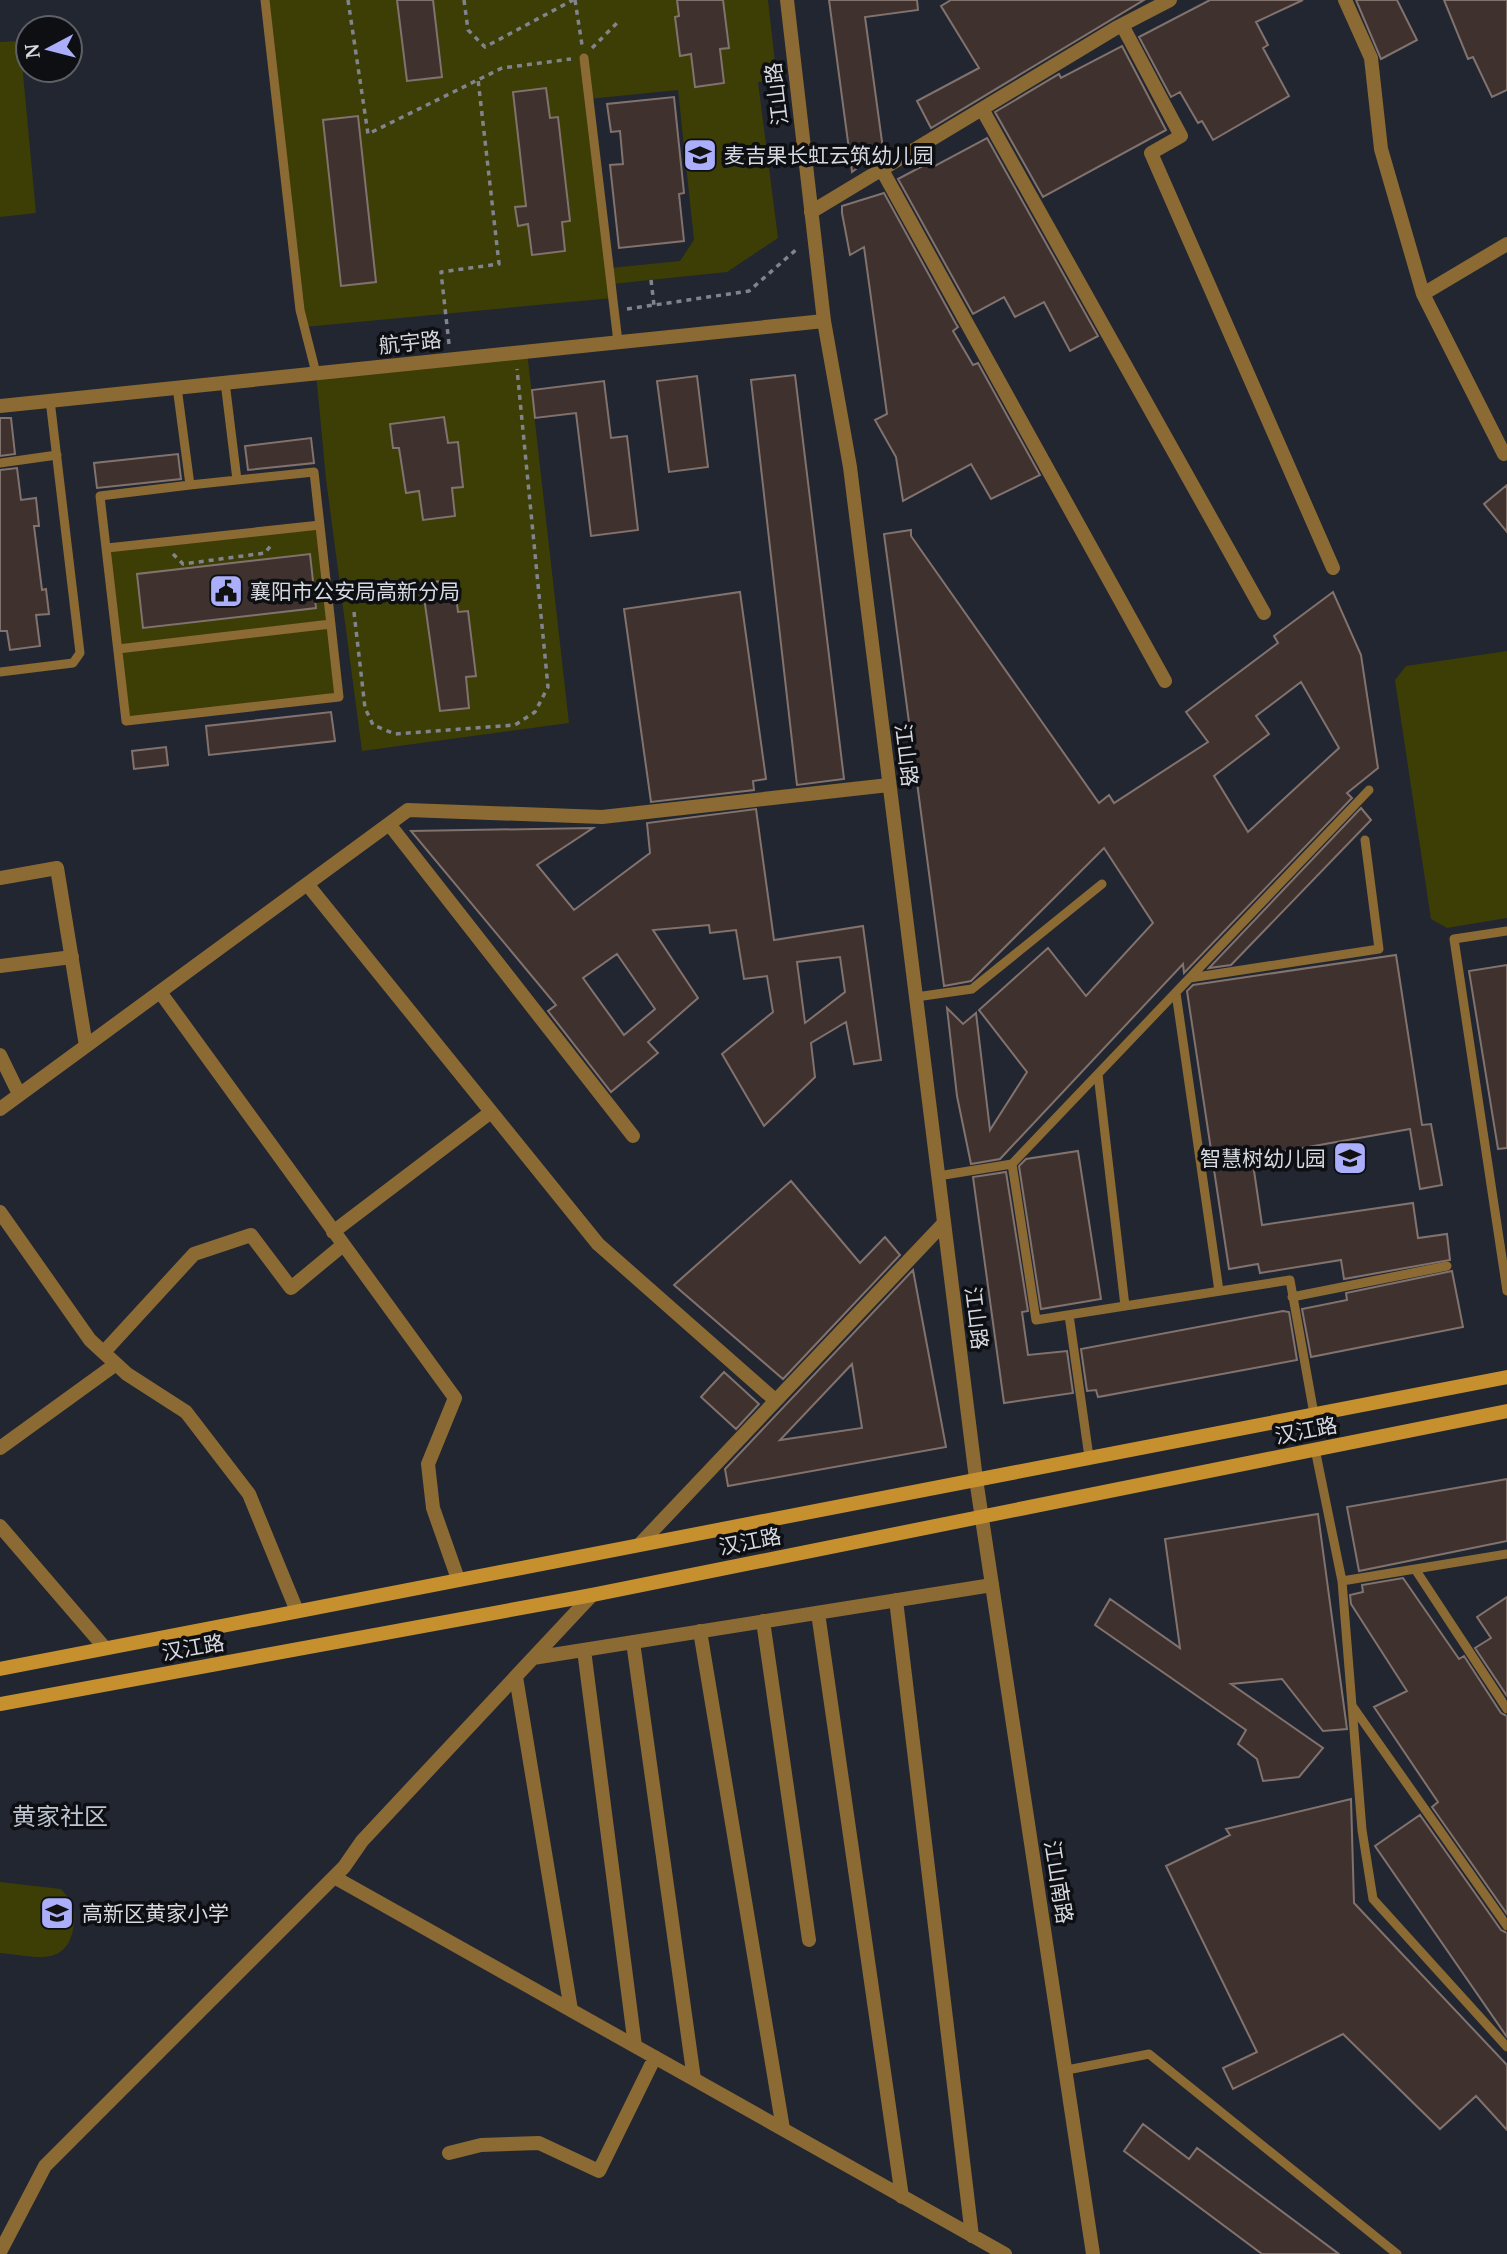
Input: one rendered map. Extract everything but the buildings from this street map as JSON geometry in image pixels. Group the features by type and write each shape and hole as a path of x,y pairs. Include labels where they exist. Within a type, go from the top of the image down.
{"main road":[{"name":"汉江路","path":"0,1669 1507,1377"},
{"name":"汉江路","path":"0,1704 592,1595 1507,1411"}],"street":[{"name":"江山路","path":"787,0 824,321 850,467 982,1516"},
{"path":"811,212 1122,25 1170,0"},
{"path":"1345,0 1371,58 1381,149 1423,294 1504,454"},
{"path":"1122,25 1181,136 1151,153 1333,568"},
{"path":"982,109 1264,613"},
{"path":"882,170 1164,681"},
{"path":"1423,294 1507,244"},
{"name":"航宇路","path":"0,405 824,321"},
{"path":"0,1109 408,810 602,817 889,785"},
{"path":"389,824 633,1136"},
{"path":"0,878 57,868 86,1046"},
{"path":"307,884 598,1244 775,1400"},
{"path":"0,966 72,957"},
{"path":"160,992 454,1398 428,1464 433,1508 458,1579"},
{"path":"0,1055 19,1094"},
{"path":"333,1231 491,1112"},
{"path":"0,1212 90,1340 116,1364 186,1412 249,1494 297,1611"},
{"path":"640,1544 944,1223"},
{"path":"104,1353 194,1254 251,1235 291,1288 343,1245"},
{"path":"0,1448 116,1364"},
{"name":"江山南路","path":"982,1516 1093,2254"},
{"path":"0,1526 105,1648"},
{"path":"533,1658 992,1585"},
{"path":"0,2252 46,2166 334,1877 362,1841 592,1595"},
{"path":"896,1600 972,2236"},
{"path":"818,1612 902,2197"},
{"path":"762,1621 809,1940"},
{"path":"700,1632 783,2129"},
{"path":"633,1642 694,2079"},
{"path":"584,1650 635,2046"},
{"path":"516,1676 571,2010"},
{"path":"334,1877 1005,2254"},
{"path":"449,2153 481,2145 539,2143 599,2171 655,2057"}],"lane":[{"path":"265,0 300,310 316,373"},
{"path":"584,58 618,342"},
{"path":"225,382 237,480"},
{"path":"177,387 190,485"},
{"path":"0,672 73,663 80,653 50,400"},
{"path":"0,463 57,455"},
{"path":"314,472 339,697 126,721 100,496 237,480 314,472"},
{"path":"107,548 320,525"},
{"path":"118,649 331,624"},
{"path":"938,1176 1012,1164 1369,790"},
{"path":"1190,978 1379,949 1365,840"},
{"path":"916,997 972,989 1102,884"},
{"path":"1507,931 1454,939 1507,1291"},
{"path":"1176,993 1219,1291"},
{"path":"1098,1074 1125,1306"},
{"path":"1012,1164 1036,1320 1290,1280 1314,1414"},
{"path":"1292,1297 1447,1266"},
{"path":"1069,1315 1089,1457"},
{"path":"1315,1450 1342,1581 1362,1830 1373,1899 1507,2047"},
{"path":"1342,1581 1507,1554"},
{"path":"1415,1569 1507,1710"},
{"path":"1352,1706 1507,1926"},
{"path":"1067,2070 1149,2054 1397,2254"}],"path":[{"path":"348,0 368,134 502,68 584,58 617,23"},
{"path":"464,0 468,30 485,47 574,0 584,58"},
{"path":"450,359 441,272 499,264 478,79"},
{"path":"615,310 749,291 814,234"},
{"path":"651,280 654,305"},
{"path":"354,612 365,708 373,725 395,734 515,725 535,712 548,687 515,353"},
{"path":"160,543 183,564 265,553 285,529"}],"shaded area":[{"path":"265,0 768,0 777,80 758,82 778,238 727,272 612,284 613,298 304,327","holes":["678,90 694,240 680,261 610,268 589,99"]},
{"path":"14,41 14,84 24,84 36,213 0,217 0,42"},
{"path":"527,351 569,723 362,751 326,479 316,373"},
{"path":"320,525 339,697 126,721 107,548"},
{"path":"1507,651 1507,918 1447,928 1431,919 1395,680 1406,666"},
{"path":"0,1882 61,1889 74,1909 71,1938 65,1948 57,1954 37,1957 0,1953"}],"place":[{"name":"麦吉果长虹云筑幼儿园","path":"700,155"},
{"name":"襄阳市公安局高新分局","path":"226,591"},
{"name":"智慧树幼儿园","path":"1350,1158"},
{"name":"高新区黄家小学","path":"57,1913"}],"district":[{"name":"黄家社区","path":"60,1815"}]}
